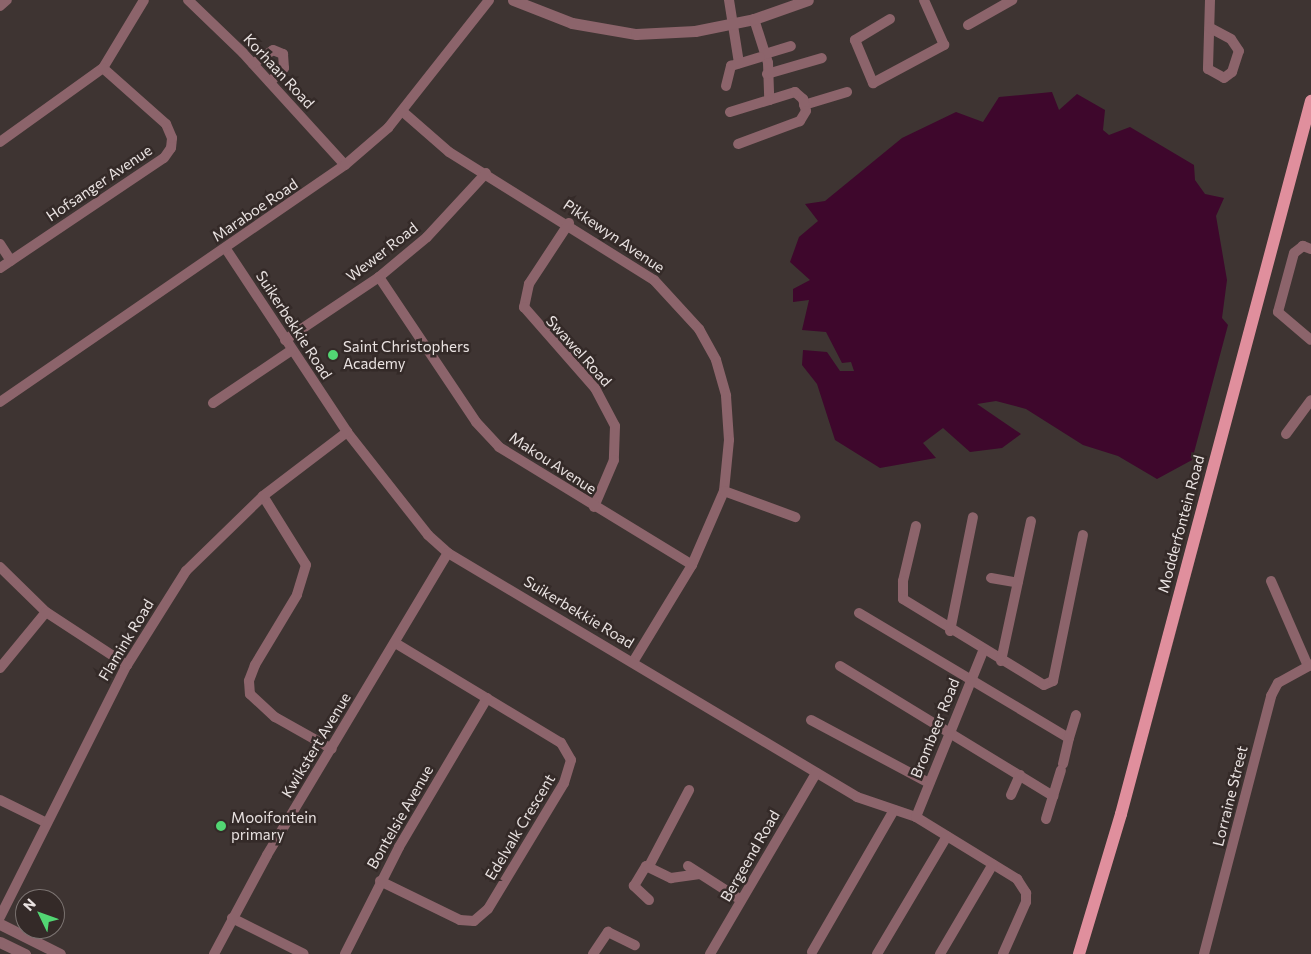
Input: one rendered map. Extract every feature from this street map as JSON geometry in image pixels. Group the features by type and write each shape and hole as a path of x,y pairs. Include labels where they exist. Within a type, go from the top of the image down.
{"main road":[{"name":"Modderfontein Road","path":"1079,954 1123,806 1311,102"}],"street":[{"path":"0,6 7,0"},
{"path":"0,142 103,68 144,0"},
{"name":"Korhaan Road","path":"188,0 253,64 345,165"},
{"name":"Maraboe Road","path":"0,402 345,165 402,111 489,0"},
{"path":"514,0 572,23 636,34 696,31 754,19 808,0"},
{"path":"729,0 740,63"},
{"path":"890,19 855,40 873,83 944,45 924,0"},
{"path":"968,24 1012,0"},
{"path":"1210,0 1208,69 1224,78 1232,72 1239,50 1231,39 1210,28"},
{"path":"754,19 767,74 769,100"},
{"path":"726,86 728,70 740,63 791,46"},
{"path":"253,64 273,50 282,54 284,68 270,82"},
{"path":"767,74 822,58"},
{"name":"Hofsanger Avenue","path":"0,268 164,158 171,148 172,138 166,124 103,68"},
{"path":"730,112 795,92 804,105 800,121 738,144"},
{"path":"804,105 847,92"},
{"name":"Pikkewyn Avenue","path":"402,111 438,143 569,223 654,280 699,330 716,360 726,396 729,440 724,491 692,565 633,662"},
{"name":"Wewer Road","path":"285,340 379,276 426,237 486,173"},
{"name":"Swawel Road","path":"569,223 529,284 524,307 594,388 615,426 614,460 594,507"},
{"path":"0,244 11,260"},
{"path":"1311,249 1303,246 1294,253 1278,312 1311,340"},
{"name":"Suikerbekkie Road","path":"226,248 347,432 413,520 448,553 857,797 916,817 1022,884 1026,902 1003,954"},
{"name":"Makou Avenue","path":"379,276 489,436 512,457 692,565"},
{"path":"213,403 292,350"},
{"path":"1286,434 1311,400"},
{"name":"Flamink Road","path":"0,917 127,666 186,571 263,496 347,432"},
{"path":"724,491 795,517"},
{"path":"263,496 306,565 297,595 255,665 249,681 250,694 275,716 332,749"},
{"path":"950,631 973,517"},
{"path":"1001,661 1031,521"},
{"path":"916,526 903,580 903,599 950,631 1044,685 1053,681 1083,535"},
{"name":"Kwikstert Avenue","path":"214,954 232,918 448,553"},
{"path":"0,567 46,612 127,666"},
{"path":"991,578 1018,583"},
{"path":"1271,581 1309,665"},
{"path":"0,668 46,612"},
{"path":"859,613 1069,738"},
{"name":"Edelvalk Crescent","path":"380,881 460,920 474,921 488,909 564,783 571,760 561,743 395,643"},
{"name":"Brombeer Road","path":"916,817 982,650"},
{"name":"Lorraine Street","path":"1204,954 1271,696 1278,682 1309,665"},
{"path":"840,666 1053,796"},
{"name":"Bontelsie Avenue","path":"345,954 380,881 487,698"},
{"path":"1046,819 1076,715"},
{"path":"811,720 930,783"},
{"name":"Bergeend Road","path":"710,954 816,773"},
{"path":"1011,794 1020,776"},
{"path":"649,900 634,886 641,870 649,866 689,790"},
{"path":"0,800 46,823"},
{"path":"812,952 894,810"},
{"path":"877,954 947,836"},
{"path":"940,954 993,864"},
{"path":"649,866 671,878 700,874"},
{"path":"688,866 741,900"},
{"path":"232,918 304,954"},
{"path":"0,924 48,951 60,954"},
{"path":"593,954 608,932 635,945"},
{"path":"0,942 25,954"}],"shaded area":[{"path":"1052,92 1059,110 1077,94 1105,110 1103,130 1109,135 1130,127 1194,165 1195,180 1205,194 1224,198 1216,216 1227,280 1222,318 1228,325 1192,460 1157,479 1118,456 1083,445 1026,409 996,401 977,404 1021,434 1002,448 970,452 943,428 923,443 936,458 880,468 835,440 817,384 802,365 803,350 827,352 840,371 854,371 851,362 842,363 826,332 802,330 809,300 793,302 793,289 810,280 790,262 799,237 818,221 805,204 825,201 902,138 956,112 983,122 999,97"}],"place":[{"name":"Saint Christophers Academy","path":"333,355"},
{"name":"Mooifontein primary","path":"221,826"}]}
